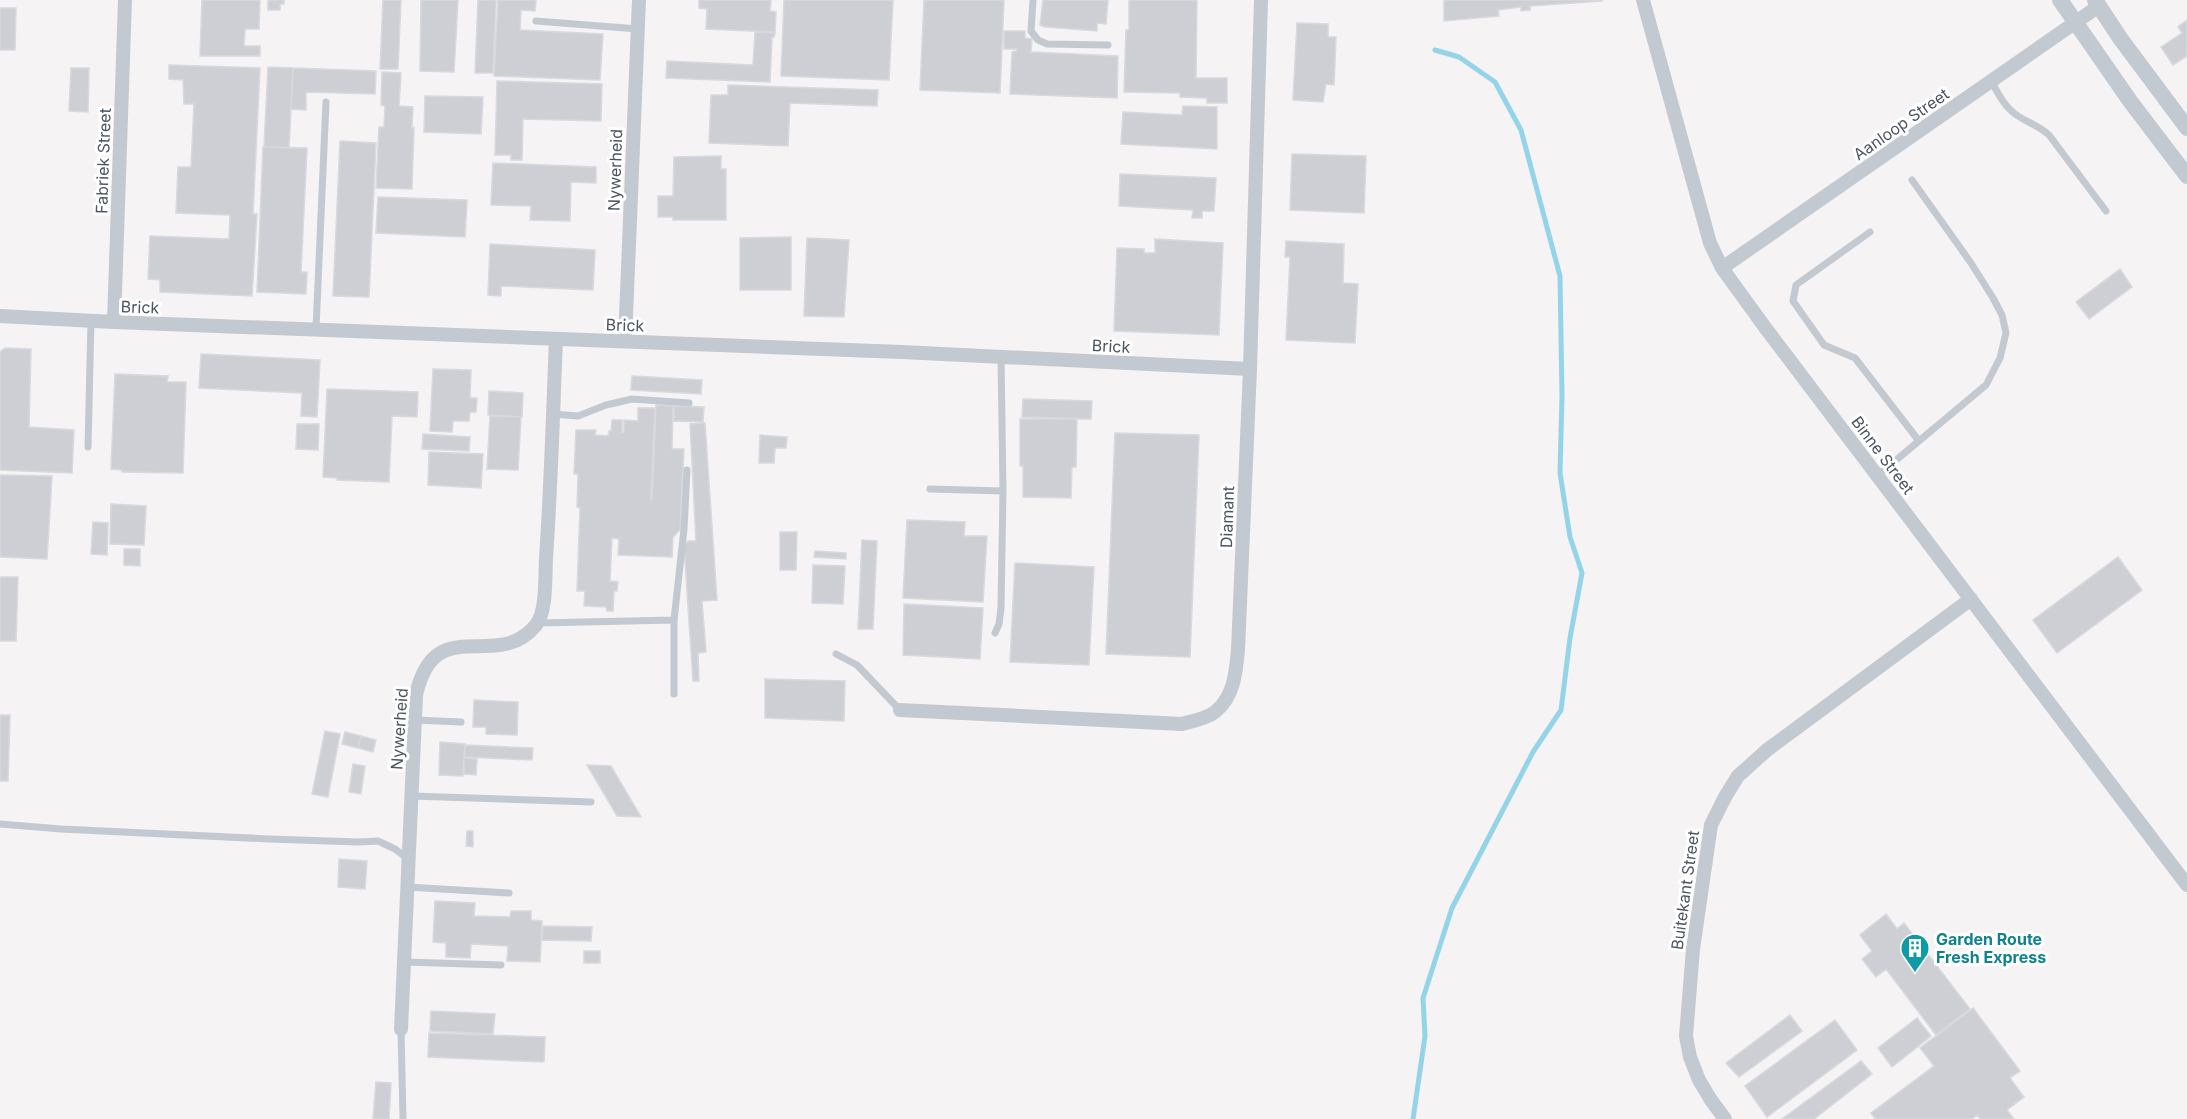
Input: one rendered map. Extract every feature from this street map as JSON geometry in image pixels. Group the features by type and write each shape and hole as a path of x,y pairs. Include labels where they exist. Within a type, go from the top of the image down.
{"street":[{"name":"Fabriek Street","path":"114,322 125,0"},
{"name":"Nywerheid","path":"625,342 639,0"},
{"name":"Diamant","path":"900,710 1182,724 1214,713 1227,698 1236,677 1250,369 1261,0"},
{"name":"Binne Street","path":"1643,0 1710,243 1722,268 2187,885"},
{"path":"2060,0 2130,101 2187,176"},
{"name":"Aanloop Street","path":"1722,268 2075,23 2101,2"},
{"path":"2101,2 2120,38 2187,128"},
{"name":"Brick","path":"0,316 1001,356 1250,369"},
{"path":"538,624 544,594 556,339"},
{"name":"Buitekant Street","path":"1725,1119 1699,1080 1690,1057 1686,1036 1693,949 1711,825 1738,776 1767,750 1971,599"},
{"name":"Nywerheid","path":"401,1029 416,695 420,675 432,658 449,647 474,645 489,648 513,644 538,624"}],"lane":[{"path":"1034,0 1032,31 1040,42 1108,45"},
{"path":"536,21 638,29"},
{"path":"1991,81 2014,114 2041,127 2049,135 2106,211"},
{"path":"316,329 326,102"},
{"path":"1877,476 1986,385 2000,358 2006,333 2002,315 1993,298 1912,180"},
{"path":"1870,232 1796,285 1793,300 1824,345 1855,358 1919,441"},
{"path":"88,447 91,321"},
{"path":"995,633 1001,608 1003,491 1001,356"},
{"path":"553,414 578,416 606,405 632,399 689,403"},
{"path":"674,694 674,620 684,529 687,470"},
{"path":"930,489 1003,491"},
{"path":"538,624 674,620"},
{"path":"836,654 857,665 900,710"},
{"path":"415,720 461,722"},
{"path":"411,796 591,802"},
{"path":"0,824 269,839 378,841 395,849 408,860"},
{"path":"407,887 509,893"},
{"path":"404,962 501,965"},
{"path":"401,1029 403,1119"}],"building":[{"path":"202,0 260,0 259,29 245,29 244,46 260,46 260,56 200,56"},
{"path":"268,0 284,0 284,4 280,4 280,10 268,10"},
{"path":"383,0 401,0 398,69 380,69"},
{"path":"421,0 458,0 454,72 420,71"},
{"path":"478,0 496,0 493,73 475,73"},
{"path":"498,0 536,0 535,11 521,10 520,30 603,34 600,80 494,76"},
{"path":"699,0 771,0 770,11 776,12 775,32 706,29 707,9 699,8"},
{"path":"784,0 893,0 889,80 781,76"},
{"path":"924,0 1004,0 1000,93 920,90"},
{"path":"1043,0 1108,0 1106,24 1097,23 1097,31 1045,27 1040,25"},
{"path":"1129,0 1197,0 1196,78 1227,78 1227,103 1207,103 1207,98 1180,97 1180,93 1124,92"},
{"path":"1444,0 1602,1 1530,6 1530,10 1521,11 1521,7 1498,10 1499,16 1444,21"},
{"path":"0,8 16,8 15,50 0,50"},
{"path":"2187,20 2187,56 2173,65 2161,47 2182,33 2178,27"},
{"path":"1297,23 1328,24 1328,37 1336,37 1334,85 1326,84 1323,102 1293,100"},
{"path":"1004,31 1025,31 1025,38 1032,39 1031,52 1118,56 1117,98 1010,94 1012,52 1017,49 1004,49"},
{"path":"755,32 775,33 772,37 770,82 666,78 667,61 753,65"},
{"path":"169,65 260,68 253,214 257,214 252,296 160,292 160,280 148,279 150,236 229,239 230,215 176,213 178,167 191,167 194,104 184,104 183,80 169,79"},
{"path":"268,67 293,68 289,148 264,147"},
{"path":"71,68 89,68 88,112 69,111"},
{"path":"293,68 376,71 375,94 306,92 306,110 291,109"},
{"path":"382,72 401,73 399,106 413,107 412,189 376,188 379,127 384,127 385,106 381,105"},
{"path":"497,81 602,84 601,121 523,119 522,160 511,160 511,155 495,155"},
{"path":"728,85 878,90 877,106 790,103 788,146 709,143 711,95 728,95"},
{"path":"425,96 483,97 481,134 424,132"},
{"path":"1183,106 1217,107 1217,149 1121,144 1123,112 1182,115"},
{"path":"340,141 376,143 369,297 333,296"},
{"path":"263,147 307,148 301,272 307,272 306,294 257,292"},
{"path":"1292,154 1366,156 1364,213 1290,210"},
{"path":"721,156 721,169 726,169 726,220 673,220 673,217 658,217 658,196 673,196 674,157"},
{"path":"493,163 596,167 596,183 571,182 570,221 530,220 531,206 491,205"},
{"path":"1120,174 1216,178 1214,211 1202,211 1202,218 1192,218 1193,210 1119,206"},
{"path":"378,197 467,200 465,237 376,233"},
{"path":"791,237 791,290 740,290 740,238"},
{"path":"807,238 849,240 844,317 804,316"},
{"path":"1155,239 1223,243 1219,335 1114,331 1117,248 1144,249 1144,253 1155,253"},
{"path":"1286,241 1344,244 1343,283 1358,284 1355,343 1286,340 1290,257 1285,257"},
{"path":"490,244 595,250 593,290 501,286 501,296 488,295"},
{"path":"2120,269 2132,287 2089,319 2076,302"},
{"path":"5,348 31,349 29,427 74,430 72,473 0,470 0,352"},
{"path":"201,354 320,360 317,417 301,416 302,393 199,388"},
{"path":"433,369 471,370 470,398 477,398 476,412 470,412 469,421 453,421 452,432 430,431"},
{"path":"115,374 168,376 167,382 186,382 183,473 122,472 122,470 111,469"},
{"path":"632,376 702,380 701,394 631,390"},
{"path":"327,389 418,392 417,417 392,416 389,482 337,480 337,478 323,477"},
{"path":"489,391 523,393 522,417 488,415"},
{"path":"1023,399 1092,401 1091,419 1022,417"},
{"path":"656,405 673,406 672,449 684,449 680,530 673,537 672,557 618,555 619,539 612,538 610,581 618,582 617,591 614,591 613,611 607,611 606,607 584,606 585,591 577,591 580,508 577,507 578,474 574,474 576,430 596,430 595,435 608,436 612,420 622,420 622,433 624,432 624,420 638,421 638,408 655,408 652,499"},
{"path":"674,406 704,407 703,422 674,421"},
{"path":"490,416 521,417 518,470 487,469"},
{"path":"1020,419 1077,419 1076,467 1072,467 1071,498 1023,497 1023,466 1020,466"},
{"path":"705,423 717,600 702,601 706,652 698,653 699,681 693,681 684,547 688,541 696,541 690,424"},
{"path":"297,424 319,424 318,450 296,449"},
{"path":"1115,433 1199,435 1190,657 1106,654"},
{"path":"423,434 470,437 469,451 422,449"},
{"path":"760,435 787,437 786,448 775,448 774,463 759,463"},
{"path":"429,452 483,454 481,488 428,485"},
{"path":"0,475 52,476 47,559 0,557"},
{"path":"111,504 146,506 144,545 110,544"},
{"path":"907,520 965,522 964,536 987,536 983,602 903,598"},
{"path":"93,522 108,523 107,555 91,554"},
{"path":"780,532 797,532 796,570 780,570"},
{"path":"862,540 877,541 873,629 858,629"},
{"path":"124,549 140,549 140,566 124,565"},
{"path":"815,551 846,553 846,559 814,557"},
{"path":"2118,557 2142,590 2057,653 2033,620"},
{"path":"1015,563 1094,567 1089,665 1010,662"},
{"path":"813,565 845,566 843,604 812,603"},
{"path":"0,577 18,577 16,641 0,641"},
{"path":"904,604 983,608 980,659 903,655"},
{"path":"765,679 845,681 844,721 765,718"},
{"path":"474,700 518,702 517,735 486,734 486,727 473,727"},
{"path":"0,715 10,715 8,781 0,781"},
{"path":"325,731 340,734 328,797 312,794"},
{"path":"345,732 361,736 358,748 342,744"},
{"path":"361,736 376,740 373,752 358,748"},
{"path":"440,742 465,744 463,776 439,775"},
{"path":"465,745 533,748 532,760 464,757"},
{"path":"464,758 477,759 476,775 464,774"},
{"path":"353,764 365,766 361,794 349,792"},
{"path":"587,765 611,766 641,817 617,816"},
{"path":"467,831 473,831 473,847 466,846"},
{"path":"339,859 367,861 365,889 338,887"},
{"path":"435,901 475,903 474,916 510,917 511,911 531,911 531,920 542,921 540,962 507,961 508,946 471,944 470,958 446,957 446,943 433,942"},
{"name":"Garden Route Fresh Express","path":"1886,914 1897,929 1904,923 1970,1009 1936,1035 1886,969 1876,977 1862,959 1872,951 1860,935"},
{"path":"543,926 592,927 591,941 542,940"},
{"path":"584,951 600,951 600,963 584,963"},
{"path":"1973,1008 2020,1071 2010,1078 2024,1097 2007,1110 2014,1119 1980,1119 1977,1115 1972,1119 1875,1119 1871,1113 1934,1066 1920,1048"},
{"path":"431,1011 495,1014 493,1034 430,1031"},
{"path":"1790,1015 1802,1031 1739,1077 1726,1063"},
{"path":"1917,1018 1931,1036 1892,1067 1878,1048"},
{"path":"1835,1020 1857,1050 1767,1117 1745,1086"},
{"path":"429,1033 545,1037 544,1062 428,1057"},
{"path":"1861,1061 1872,1074 1814,1119 1782,1119"},
{"path":"376,1082 391,1083 389,1119 373,1119"}],"waterway":[{"path":"1413,1119 1425,1036 1423,998 1452,908 1533,752 1561,710 1570,638 1582,573 1570,537 1560,473 1562,396 1560,276 1521,130 1495,82 1459,57 1435,50"}],"place":[{"name":"Garden Route Fresh Express","path":"1915,974"}]}
